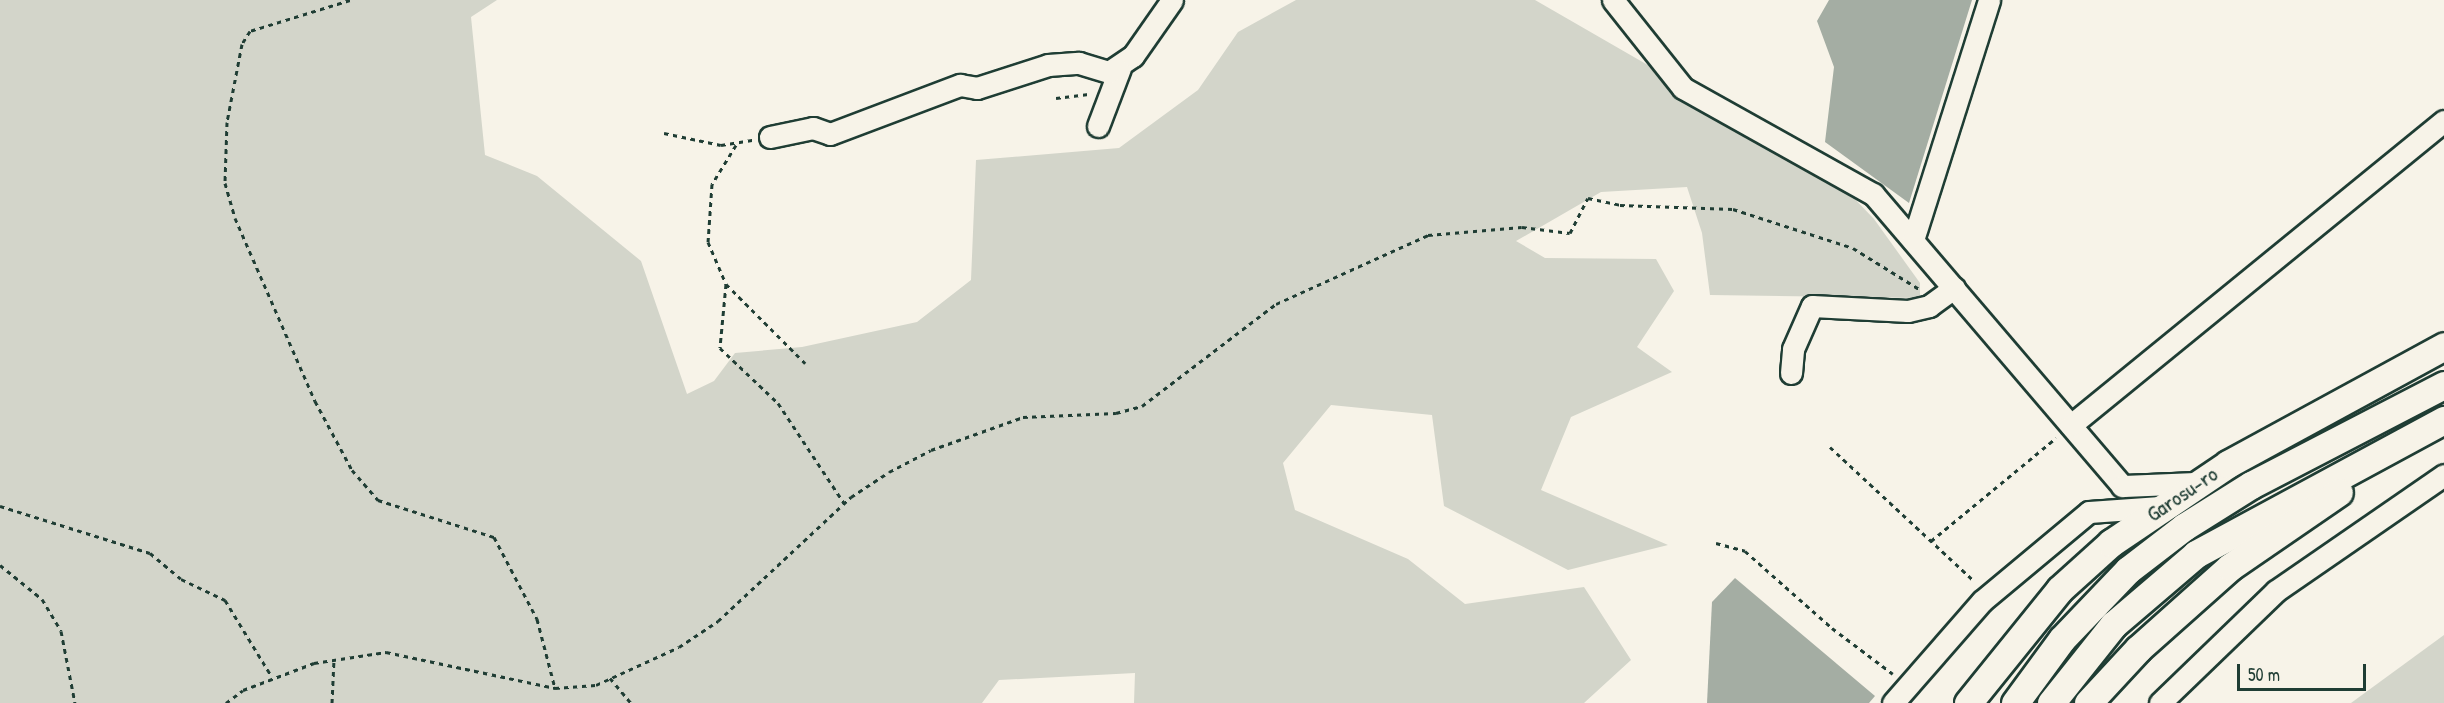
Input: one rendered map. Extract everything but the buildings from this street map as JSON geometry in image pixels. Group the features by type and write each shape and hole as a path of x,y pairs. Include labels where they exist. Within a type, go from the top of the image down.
{"main road":[{"name":"Garosu-ro","path":"1968,703 2060,589 2160,507 2197,483 2444,346"},
{"name":"Garosu-ro","path":"2015,703 2062,639 2128,570 2184,527 2251,484 2444,385"},
{"path":"2051,703 2113,625 2196,554 2444,420"},
{"path":"2088,703 2138,649 2230,567 2444,427"}],"street":[{"path":"1098,126 1120,68 1172,0"},
{"path":"1613,0 1683,88 1848,178 1873,195 1913,240 1949,291 2071,425 2122,486 2197,483"},
{"path":"1913,240 1989,0"},
{"path":"770,137 813,128 830,134 960,85 977,88 1048,65 1079,63 1109,72 1120,68"},
{"path":"2071,425 2444,121"},
{"path":"1791,373 1793,349 1812,306 1908,311 1949,291"},
{"path":"2171,699 2231,631 2312,562 2444,475"},
{"path":"1893,703 1907,683 1982,601 2089,512 2160,507"}],"path":[{"path":"350,0 250,31 242,44 227,122 225,183 232,209 307,382 352,470 378,500 494,537 537,619 555,688"},
{"path":"1056,98 1111,92"},
{"path":"664,133 736,146 770,137"},
{"path":"736,146 709,198 708,242 726,284 805,363"},
{"path":"226,703 273,678 334,659 386,652 555,688 596,685 679,647 718,621 844,503 931,450 1023,417 1116,412 1142,406 1276,304 1428,235 1522,227 1570,233 1588,198 1620,205 1733,209 1776,220 1853,248 1918,289 1949,291"},
{"path":"726,284 720,348 778,403 844,503"},
{"path":"1931,541 2071,425"},
{"path":"1830,447 1972,579"},
{"path":"0,506 150,552 181,579 225,600 273,678"},
{"path":"1716,543 1745,551 1839,634 1907,683"},
{"path":"0,565 42,598 61,631 75,703"},
{"path":"332,703 334,659"},
{"path":"609,678 631,703"}],"shaded area":[{"path":"0,0 497,0 471,17 485,155 537,176 641,261 687,394 714,381 735,353 802,347 917,322 971,280 976,160 1119,148 1198,90 1238,32 1296,0 1535,0 1823,166 1874,219 1920,283 1920,298 1710,295 1702,233 1687,187 1601,192 1516,241 1545,258 1656,259 1674,291 1637,347 1672,372 1571,417 1541,490 1668,545 1568,570 1444,506 1432,415 1331,405 1283,463 1295,510 1408,559 1465,604 1584,587 1631,660 1584,703 1134,703 1135,673 999,680 982,703 0,703"},
{"path":"1829,0 1972,0 1909,203 1825,142 1834,67 1817,21"},
{"path":"1735,578 1875,696 1869,703 1707,703 1712,602"},
{"path":"2444,635 2444,703 2351,703"}]}
